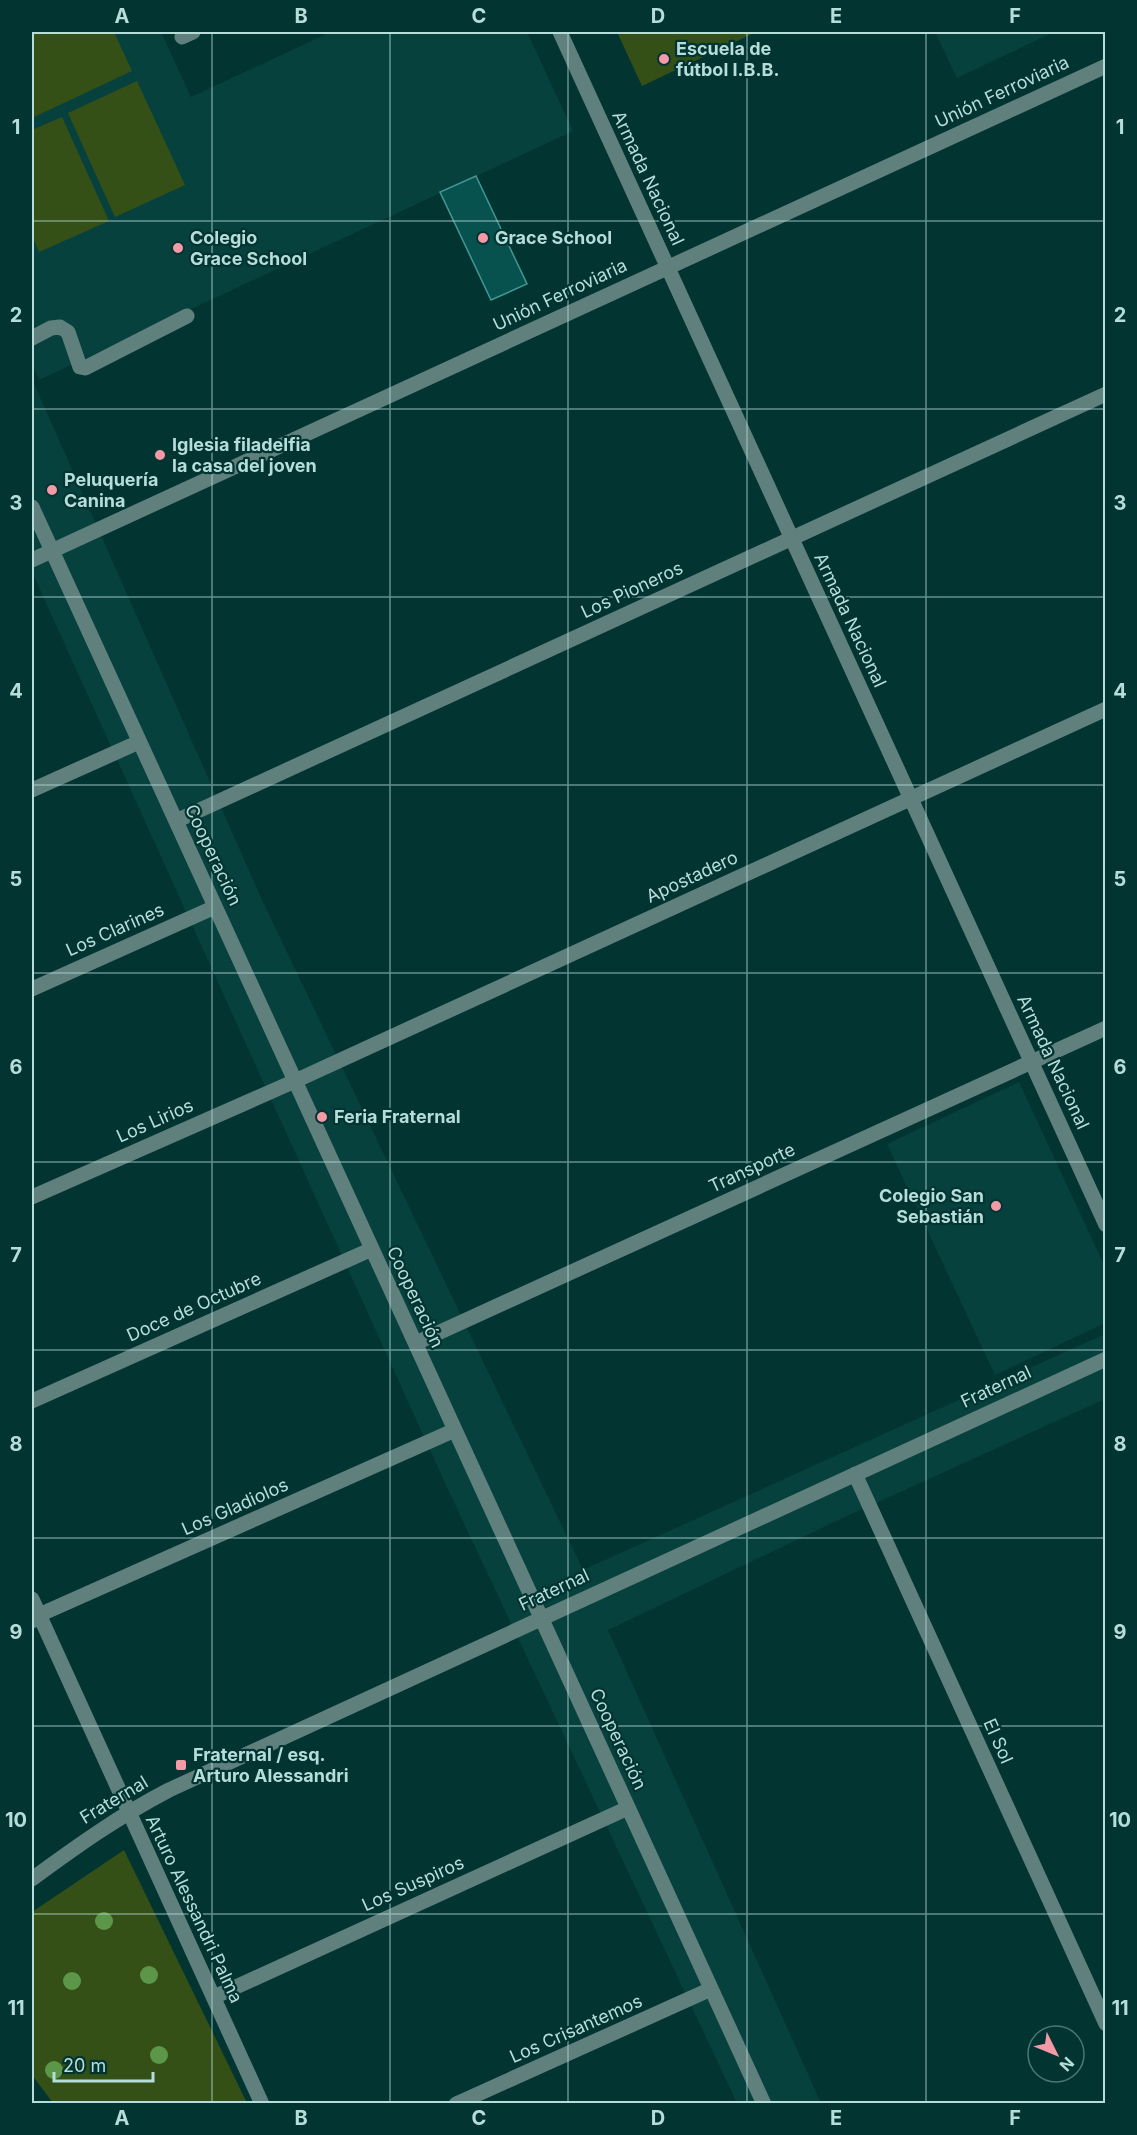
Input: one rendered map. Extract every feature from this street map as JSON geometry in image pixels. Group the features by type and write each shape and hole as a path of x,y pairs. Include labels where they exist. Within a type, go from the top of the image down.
{"street":[{"name":"Armada Nacional","path":"560,32 1106,1225"},
{"name":"Unión Ferroviaria","path":"32,560 1106,66"},
{"path":"32,338 51,328 60,327 68,332 76,360 80,367 85,368 187,316"},
{"name":"Los Pioneros","path":"176,821 1106,394"},
{"name":"Cooperación","path":"32,507 764,2103"},
{"name":"Apostadero","path":"295,1081 1106,709"},
{"path":"32,790 139,742"},
{"name":"Los Clarines","path":"32,989 215,907"},
{"name":"Transporte","path":"416,1344 1106,1028"},
{"name":"Los Lirios","path":"32,1197 295,1081"},
{"name":"Doce de Octubre","path":"32,1401 372,1249"},
{"name":"Fraternal","path":"32,1879 94,1833 128,1811 168,1790 1106,1359"},
{"name":"Los Gladiolos","path":"35,1618 455,1430"},
{"name":"El Sol","path":"855,1474 1106,2024"},
{"name":"Arturo Alessandri Palma","path":"32,1599 35,1618 128,1811 262,2103"},
{"name":"Los Suspiros","path":"214,1997 628,1808"},
{"name":"Los Crisantemos","path":"456,2103 711,1989"}],"shaded area":[{"name":"Colegio Grace School","path":"32,32 161,32 191,97 331,32 527,32 573,131 39,380 32,364"},
{"path":"935,32 1054,32 957,78"},
{"name":"Feria Fraternal","path":"32,379 262,900 583,1570 1105,1334 1105,1399 836,1521 608,1630 821,2103 737,2103 445,1483 32,572"},
{"name":"Colegio San Sebastián","path":"1019,1082 1105,1267 1105,1323 995,1375 887,1144"}],"green space":[{"path":"32,32 114,32 132,71 32,118"},
{"name":"Escuela de fútbol I.B.B.","path":"617,32 756,32 642,86"},
{"path":"137,81 185,185 115,217 68,113"},
{"path":"62,117 109,221 39,252 32,235 32,130"},
{"path":"124,1850 247,2103 53,2103 32,2075 32,1912"}],"building":[{"name":"Grace School","path":"476,176 527,284 491,300 440,192"}],"place":[{"name":"Escuela de fútbol I.B.B.","path":"664,59"},
{"name":"Grace School","path":"483,238"},
{"name":"Colegio Grace School","path":"178,248"},
{"name":"Iglesia filadelfia la casa del joven","path":"160,455"},
{"name":"Peluquería Canina","path":"52,490"},
{"name":"Feria Fraternal","path":"322,1117"},
{"name":"Colegio San Sebastián","path":"996,1206"},
{"name":"Fraternal / esq. Arturo Alessandri","path":"181,1765"}]}
